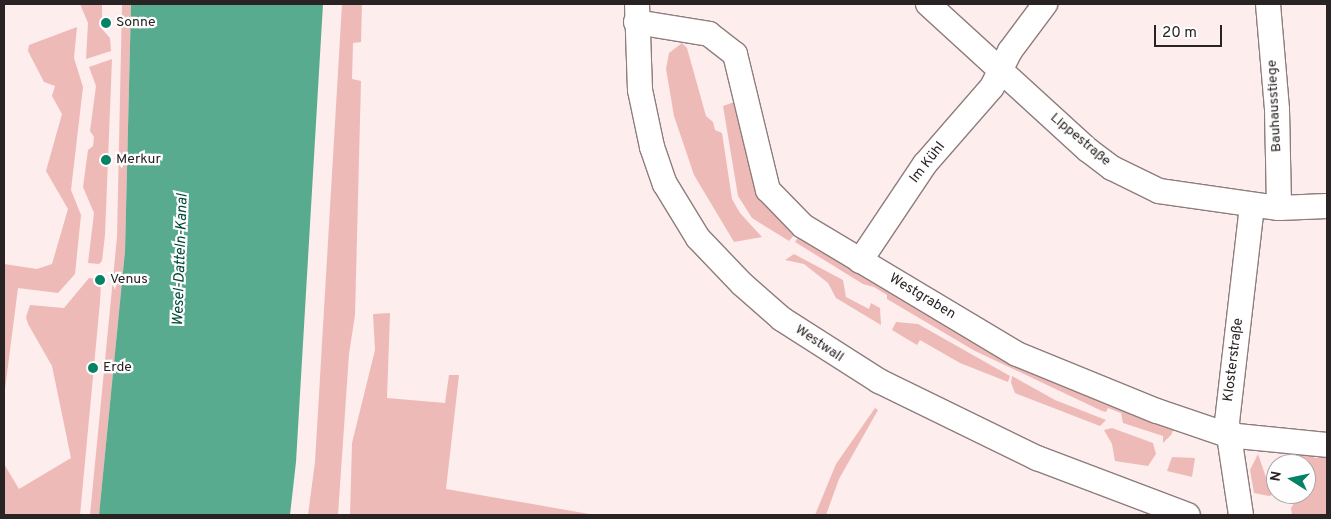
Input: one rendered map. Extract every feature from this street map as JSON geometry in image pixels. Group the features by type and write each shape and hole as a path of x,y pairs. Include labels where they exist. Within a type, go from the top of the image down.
{"street":[{"name":"Lippestraße","path":"928,4 1088,150 1112,168 1159,191 1279,208 1327,206"},
{"name":"Im Kühl","path":"860,261 924,164 992,87 1010,51 1045,4"},
{"name":"Bauhausstiege","path":"1268,4 1277,110 1279,208"},
{"name":"Westgraben","path":"636,13 710,34 735,54 768,190 803,226 1017,354 1157,411 1227,435 1327,445"},
{"name":"Westwall","path":"636,13 640,90 652,148 665,184 698,238 742,284 782,319 879,381 1037,458 1188,515"},
{"name":"Klosterstraße","path":"1241,515 1227,435 1252,204"}],"shaded area":[{"path":"80,4 102,4 102,29 110,38 111,51 86,59 88,23"},
{"path":"122,4 131,4 125,251 99,515 90,515 117,237"},
{"path":"342,4 362,4 361,42 353,43 352,79 361,81 355,315 349,354 338,515 308,515 315,462"},
{"path":"77,27 74,58 83,87 71,190 81,215 75,274 58,293 18,288 4,397 4,264 37,269 52,264 68,209 46,171 62,114 52,96 55,86 44,82 28,51 29,45"},
{"path":"682,43 687,48 706,116 713,122 715,130 722,133 732,199 740,213 762,237 734,242 694,175 674,116 666,69 669,53"},
{"path":"112,59 105,235 102,261 99,264 88,263 94,213 83,187 88,150 93,146 94,137 90,131 96,86 89,67"},
{"path":"737,101 768,207 795,234 789,241 752,218 738,196 723,106"},
{"path":"799,236 1174,429 1171,435 1163,443 1163,436 1123,423 1121,413 1108,408 1106,412 1102,411 975,351 887,299 887,295 874,287 863,284 795,242"},
{"path":"794,254 843,280 846,297 869,309 871,303 880,308 881,325 836,298 828,283 804,264 785,260"},
{"path":"89,278 97,279 101,284 80,515 4,515 4,464 19,489 71,458 52,366 28,324 26,317 30,305 64,308"},
{"path":"390,313 387,398 445,403 449,375 459,375 446,489 595,515 350,515 352,443 375,350 373,314"},
{"path":"896,322 918,324 1010,376 1008,382 960,363 920,340 917,345 892,330"},
{"path":"1012,376 1055,400 1106,420 1100,426 1015,393 1011,383"},
{"path":"875,408 878,410 839,479 826,515 815,515 836,464"},
{"path":"1112,428 1153,443 1156,454 1148,466 1115,461 1112,444 1104,430"},
{"path":"1295,451 1309,454 1296,454"},
{"path":"1258,454 1266,477 1266,495 1254,493 1250,470"},
{"path":"1327,456 1327,515 1292,515 1291,508 1293,504 1316,504 1316,458"},
{"path":"1172,457 1195,458 1192,477 1167,471"}],"water":[{"name":"Wesel-Datteln-Kanal","path":"131,4 323,4 296,462 290,515 99,515 125,251"}],"place":[{"name":"Sonne","path":"106,23"},
{"name":"Merkur","path":"106,160"},
{"name":"Venus","path":"100,280"},
{"name":"Erde","path":"93,368"}]}
